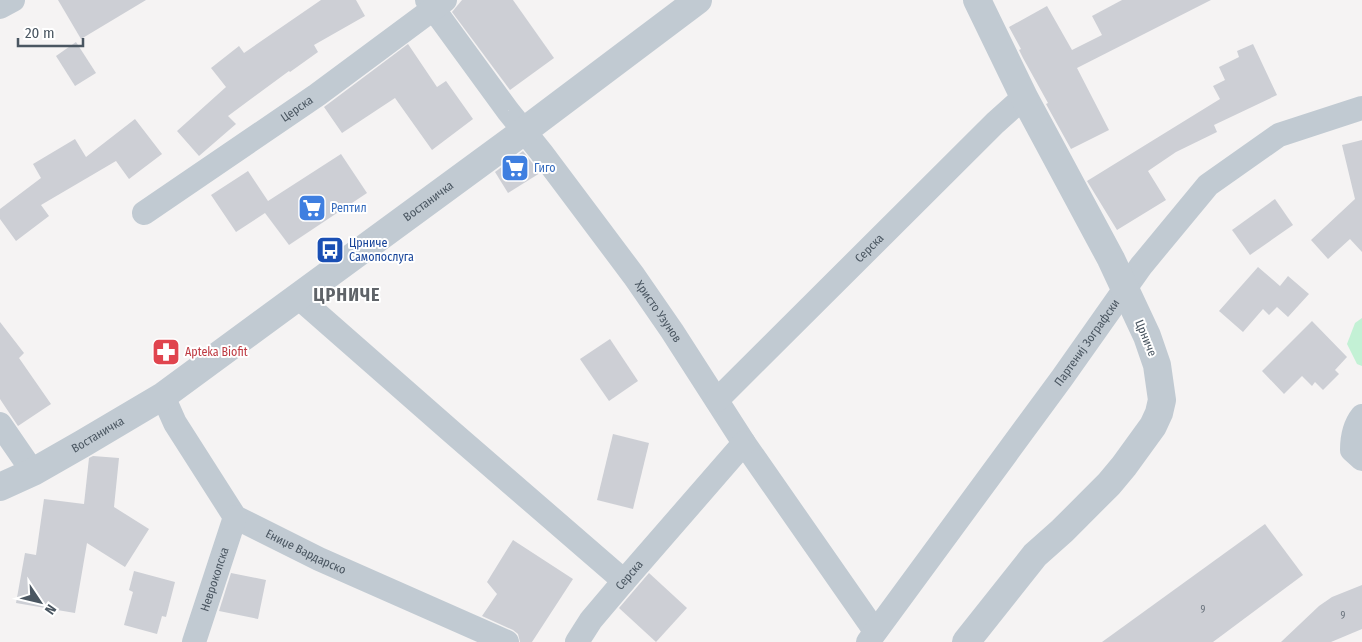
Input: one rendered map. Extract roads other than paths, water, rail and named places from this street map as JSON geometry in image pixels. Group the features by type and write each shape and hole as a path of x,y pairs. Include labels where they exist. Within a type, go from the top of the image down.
{"street":[{"path":"0,7 13,0"},
{"name":"Востаничка","path":"0,487 33,472 163,396 698,0"},
{"name":"Црниче","path":"966,642 1035,555 1062,532 1109,484 1134,453 1159,413 1162,400 1157,365 1147,336 1125,288 1111,258 1024,97 977,0"},
{"name":"Христо Узунов","path":"435,3 508,111 634,276 672,331 872,636"},
{"name":"Церска","path":"144,213 318,95 435,3"},
{"name":"Серска","path":"717,400 995,123 1024,97"},
{"name":"Партениј Зографски","path":"872,636 1062,378 1141,266 1208,185 1279,135 1362,108"},
{"path":"298,297 624,581"},
{"path":"163,396 175,423 235,517"},
{"path":"1357,455 1352,439 1362,416"},
{"path":"0,424 33,472"},
{"name":"Серска","path":"577,642 591,620 744,443"},
{"name":"Неврокопска","path":"194,642 235,517"},
{"name":"Ениџе Вардарско","path":"235,517 319,559 506,642"}],"place":[{"name":"Гиго","path":"515,168"},
{"name":"Рептил","path":"312,208"},
{"name":"Црниче Самопослуга","path":"330,250"},
{"name":"Apteka Biofit","path":"166,352"}],"district":[{"name":"ЦРНИЧЕ","path":"347,295"}]}
